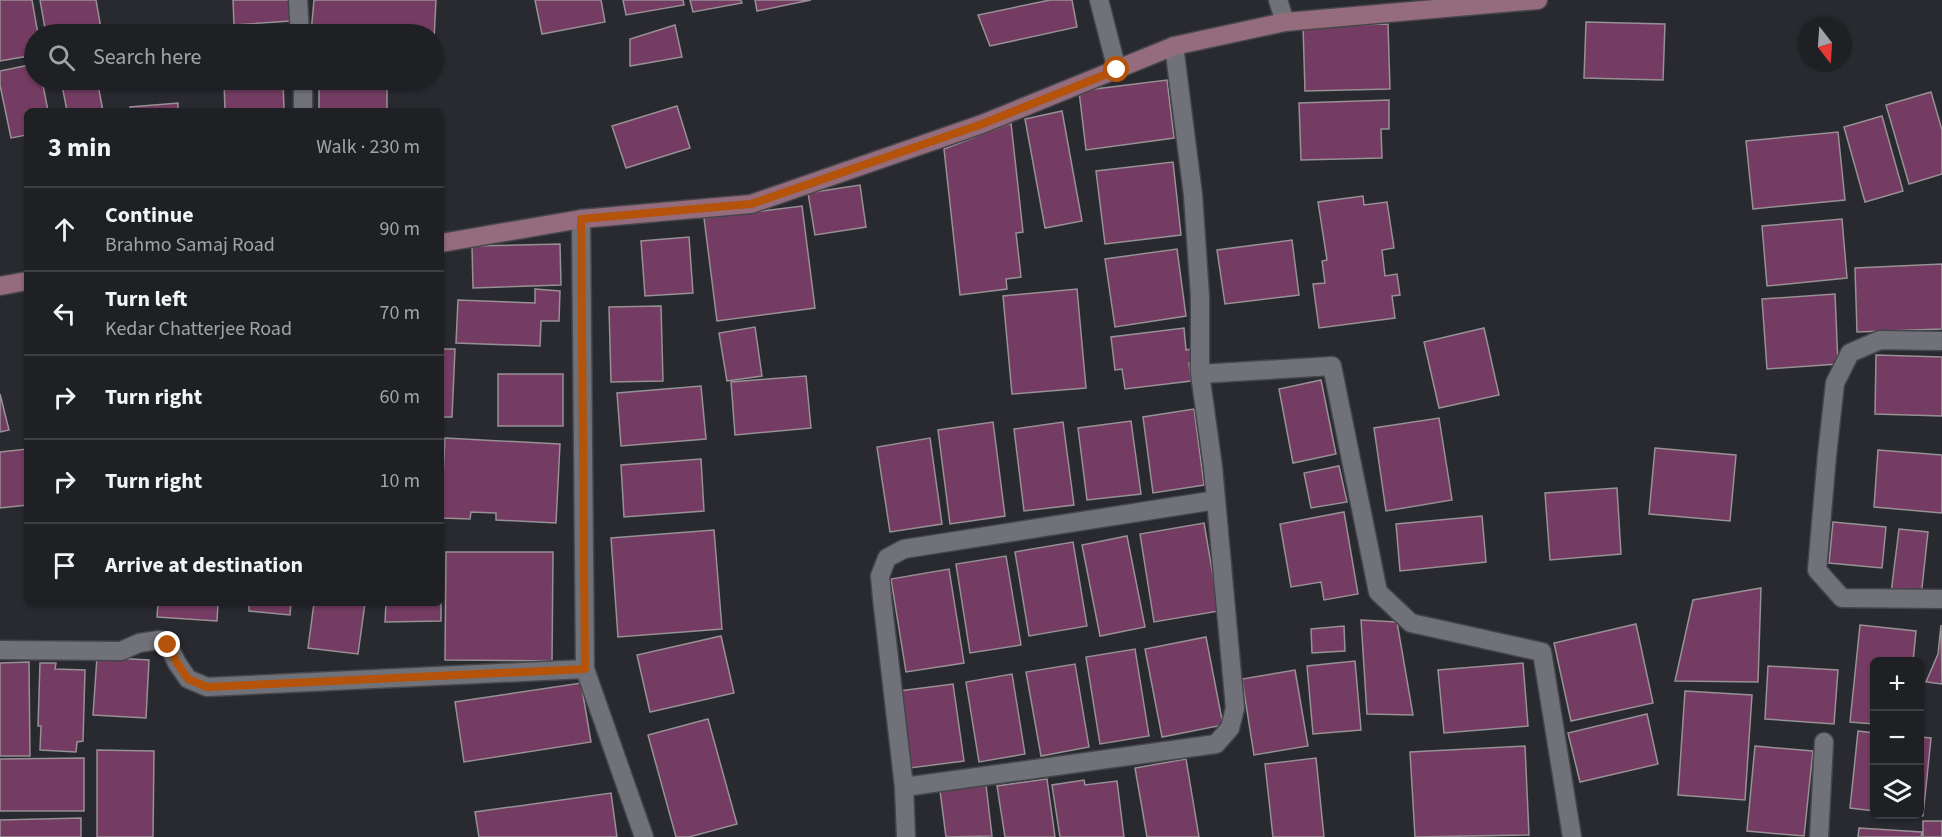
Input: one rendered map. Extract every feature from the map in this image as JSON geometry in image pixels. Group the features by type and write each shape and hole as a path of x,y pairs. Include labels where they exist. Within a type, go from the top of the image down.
{"street":[{"path":"298,0 299,24"},
{"path":"1099,0 1117,70"},
{"path":"1278,0 1285,22"},
{"path":"444,242 581,219 751,204 982,124 1174,46 1285,22 1538,0"},
{"path":"904,788 1216,744 1230,728 1235,708 1213,467 1200,374 1200,296 1193,195 1174,46"},
{"path":"303,90 303,108"},
{"path":"581,219 585,669 644,837"},
{"path":"0,286 24,282"},
{"path":"1942,341 1880,340 1850,353 1835,383 1818,570 1842,598 1942,599"},
{"path":"1200,374 1332,366 1378,592 1411,624 1542,652 1572,837"},
{"path":"906,837 904,788 880,576 887,558 904,549 1216,500"},
{"path":"0,650 121,651 139,643 159,640 168,645 188,679 207,687 585,669"},
{"path":"1820,837 1824,742"}],"building":[{"path":"0,0 32,0 36,24 24,24 24,57 0,61"},
{"path":"40,0 96,0 100,24 44,24"},
{"path":"233,0 289,0 290,21 234,24"},
{"path":"314,0 436,0 435,24 312,24"},
{"path":"535,0 601,0 605,22 542,34"},
{"path":"623,0 683,0 684,5 626,15"},
{"path":"690,0 741,0 742,3 693,12"},
{"path":"755,0 811,0 757,11"},
{"path":"1050,0 1072,0 1077,27 990,46 978,15"},
{"path":"1586,22 1665,24 1663,80 1584,78"},
{"path":"1388,24 1390,89 1305,91 1303,26"},
{"path":"675,25 682,57 630,66 630,39"},
{"path":"24,66 24,90 44,90 47,108 24,108 24,136 11,138 0,85 0,71"},
{"path":"1167,80 1174,138 1086,150 1079,91"},
{"path":"63,90 99,90 102,108 66,108"},
{"path":"224,90 283,90 284,108 225,108"},
{"path":"319,90 387,90 387,108 319,108"},
{"path":"1931,92 1942,130 1942,174 1909,184 1886,105"},
{"path":"1389,100 1389,129 1381,129 1382,158 1301,160 1299,103"},
{"path":"178,103 178,108 130,107"},
{"path":"677,106 690,148 626,168 612,126"},
{"path":"1062,111 1082,221 1045,228 1025,119"},
{"path":"1882,116 1903,191 1865,202 1844,127"},
{"path":"1011,123 1023,232 1016,233 1021,277 1006,279 1007,289 960,295 944,149"},
{"path":"1838,132 1845,200 1753,209 1746,141"},
{"path":"1173,162 1181,235 1105,244 1096,171"},
{"path":"860,185 866,227 815,235 808,193"},
{"path":"1363,196 1364,205 1387,202 1394,248 1382,250 1385,276 1397,274 1400,295 1392,296 1395,318 1319,328 1313,284 1325,283 1322,261 1327,260 1318,202"},
{"path":"802,206 815,308 717,321 704,218"},
{"path":"1842,219 1847,278 1767,286 1762,226"},
{"path":"689,237 693,293 645,296 641,241"},
{"path":"1292,240 1299,295 1225,304 1217,250"},
{"path":"560,244 561,285 473,288 472,246"},
{"path":"1177,249 1186,316 1115,327 1105,259"},
{"path":"1942,264 1942,329 1857,332 1855,268"},
{"path":"535,289 560,291 559,321 541,321 540,346 456,343 458,300 535,303"},
{"path":"1077,289 1086,388 1012,394 1003,296"},
{"path":"1835,294 1838,364 1767,369 1762,299"},
{"path":"661,306 663,381 611,382 609,307"},
{"path":"755,327 762,376 727,381 719,333"},
{"path":"1184,328 1186,350 1191,349 1193,363 1189,363 1191,381 1125,389 1122,369 1115,370 1111,337"},
{"path":"1484,328 1499,395 1439,408 1424,342"},
{"path":"444,349 455,349 452,417 444,417"},
{"path":"1876,355 1942,357 1942,416 1875,414"},
{"path":"498,374 563,374 563,426 498,426"},
{"path":"806,376 811,428 735,435 731,382"},
{"path":"1321,380 1336,454 1293,463 1279,389"},
{"path":"701,386 706,439 621,446 617,393"},
{"path":"0,394 9,430 0,432"},
{"path":"1194,409 1204,485 1153,493 1143,417"},
{"path":"1439,418 1452,500 1386,511 1374,428"},
{"path":"1131,421 1141,494 1087,500 1078,428"},
{"path":"993,422 1005,516 950,524 938,430"},
{"path":"1063,422 1074,505 1024,511 1014,429"},
{"path":"445,438 560,444 556,523 496,520 496,513 471,512 470,519 444,518"},
{"path":"930,438 942,524 890,532 877,447"},
{"path":"1655,448 1736,455 1730,521 1649,514"},
{"path":"24,449 24,505 0,508 0,452"},
{"path":"1878,450 1942,455 1942,513 1874,507"},
{"path":"701,459 704,511 624,517 621,465"},
{"path":"1339,466 1347,502 1311,508 1304,473"},
{"path":"1617,488 1621,554 1550,560 1545,493"},
{"path":"1344,512 1358,594 1324,600 1321,582 1291,587 1280,524"},
{"path":"1482,516 1486,562 1400,571 1396,524"},
{"path":"1833,522 1886,527 1882,568 1829,563"},
{"path":"1204,523 1219,611 1154,622 1140,534"},
{"path":"1899,529 1928,532 1921,597 1891,593"},
{"path":"714,530 722,629 618,637 611,538"},
{"path":"1127,536 1145,627 1100,636 1082,545"},
{"path":"1073,542 1087,626 1029,636 1015,552"},
{"path":"446,552 553,552 552,661 445,660"},
{"path":"1006,556 1021,645 970,653 956,564"},
{"path":"949,569 964,663 906,672 891,579"},
{"path":"1761,588 1758,682 1675,681 1693,600"},
{"path":"158,606 218,606 217,621 157,617"},
{"path":"249,606 291,606 290,615 249,611"},
{"path":"314,606 365,606 358,654 308,648"},
{"path":"386,606 441,606 441,621 385,622"},
{"path":"1361,620 1397,622 1413,715 1367,714"},
{"path":"1636,624 1653,703 1571,721 1554,643"},
{"path":"1860,625 1916,631 1913,657 1870,657 1870,724 1850,722"},
{"path":"1941,625 1942,684 1926,682 1938,654"},
{"path":"1344,626 1345,651 1312,653 1311,629"},
{"path":"721,636 734,693 650,712 637,655"},
{"path":"1206,637 1223,725 1162,737 1145,649"},
{"path":"1135,649 1149,736 1100,744 1086,657"},
{"path":"97,657 149,660 146,718 93,715"},
{"path":"1355,661 1361,730 1313,734 1307,666"},
{"path":"29,662 30,756 0,756 0,663"},
{"path":"40,663 56,663 55,669 85,670 83,741 77,742 76,752 40,750 41,726 38,726"},
{"path":"1523,663 1528,726 1444,733 1438,670"},
{"path":"1075,664 1089,747 1041,756 1026,672"},
{"path":"1768,666 1838,670 1834,724 1765,719"},
{"path":"1295,670 1308,746 1254,755 1242,679"},
{"path":"1012,674 1025,754 979,762 966,682"},
{"path":"581,683 591,742 464,762 455,702"},
{"path":"953,684 964,761 910,768 899,691"},
{"path":"1685,691 1752,695 1745,800 1678,795"},
{"path":"1647,714 1658,764 1580,782 1568,733"},
{"path":"708,719 737,824 689,837 676,837 648,735"},
{"path":"1858,731 1870,732 1870,810 1850,808"},
{"path":"1924,737 1931,738 1924,806"},
{"path":"1525,746 1529,835 1415,837 1410,752"},
{"path":"1755,746 1813,751 1804,836 1747,831"},
{"path":"97,750 154,751 153,837 97,837"},
{"path":"84,758 84,811 0,811 0,759"},
{"path":"1316,758 1324,837 1273,837 1265,764"},
{"path":"1186,759 1199,837 1147,837 1135,768"},
{"path":"1047,779 1055,837 1005,837 997,786"},
{"path":"1084,780 1085,785 1117,781 1124,837 1060,837 1052,785"},
{"path":"986,785 992,836 946,837 940,791"},
{"path":"611,793 617,837 479,837 475,812"},
{"path":"81,818 81,837 0,837 0,820"},
{"path":"1923,821 1942,821 1942,837 1923,837"},
{"path":"1859,828 1922,832 1921,837 1858,837"}],"route":[{"path":"168,645 188,679 207,687 585,669 581,219 751,204 982,124 1117,70"}]}
